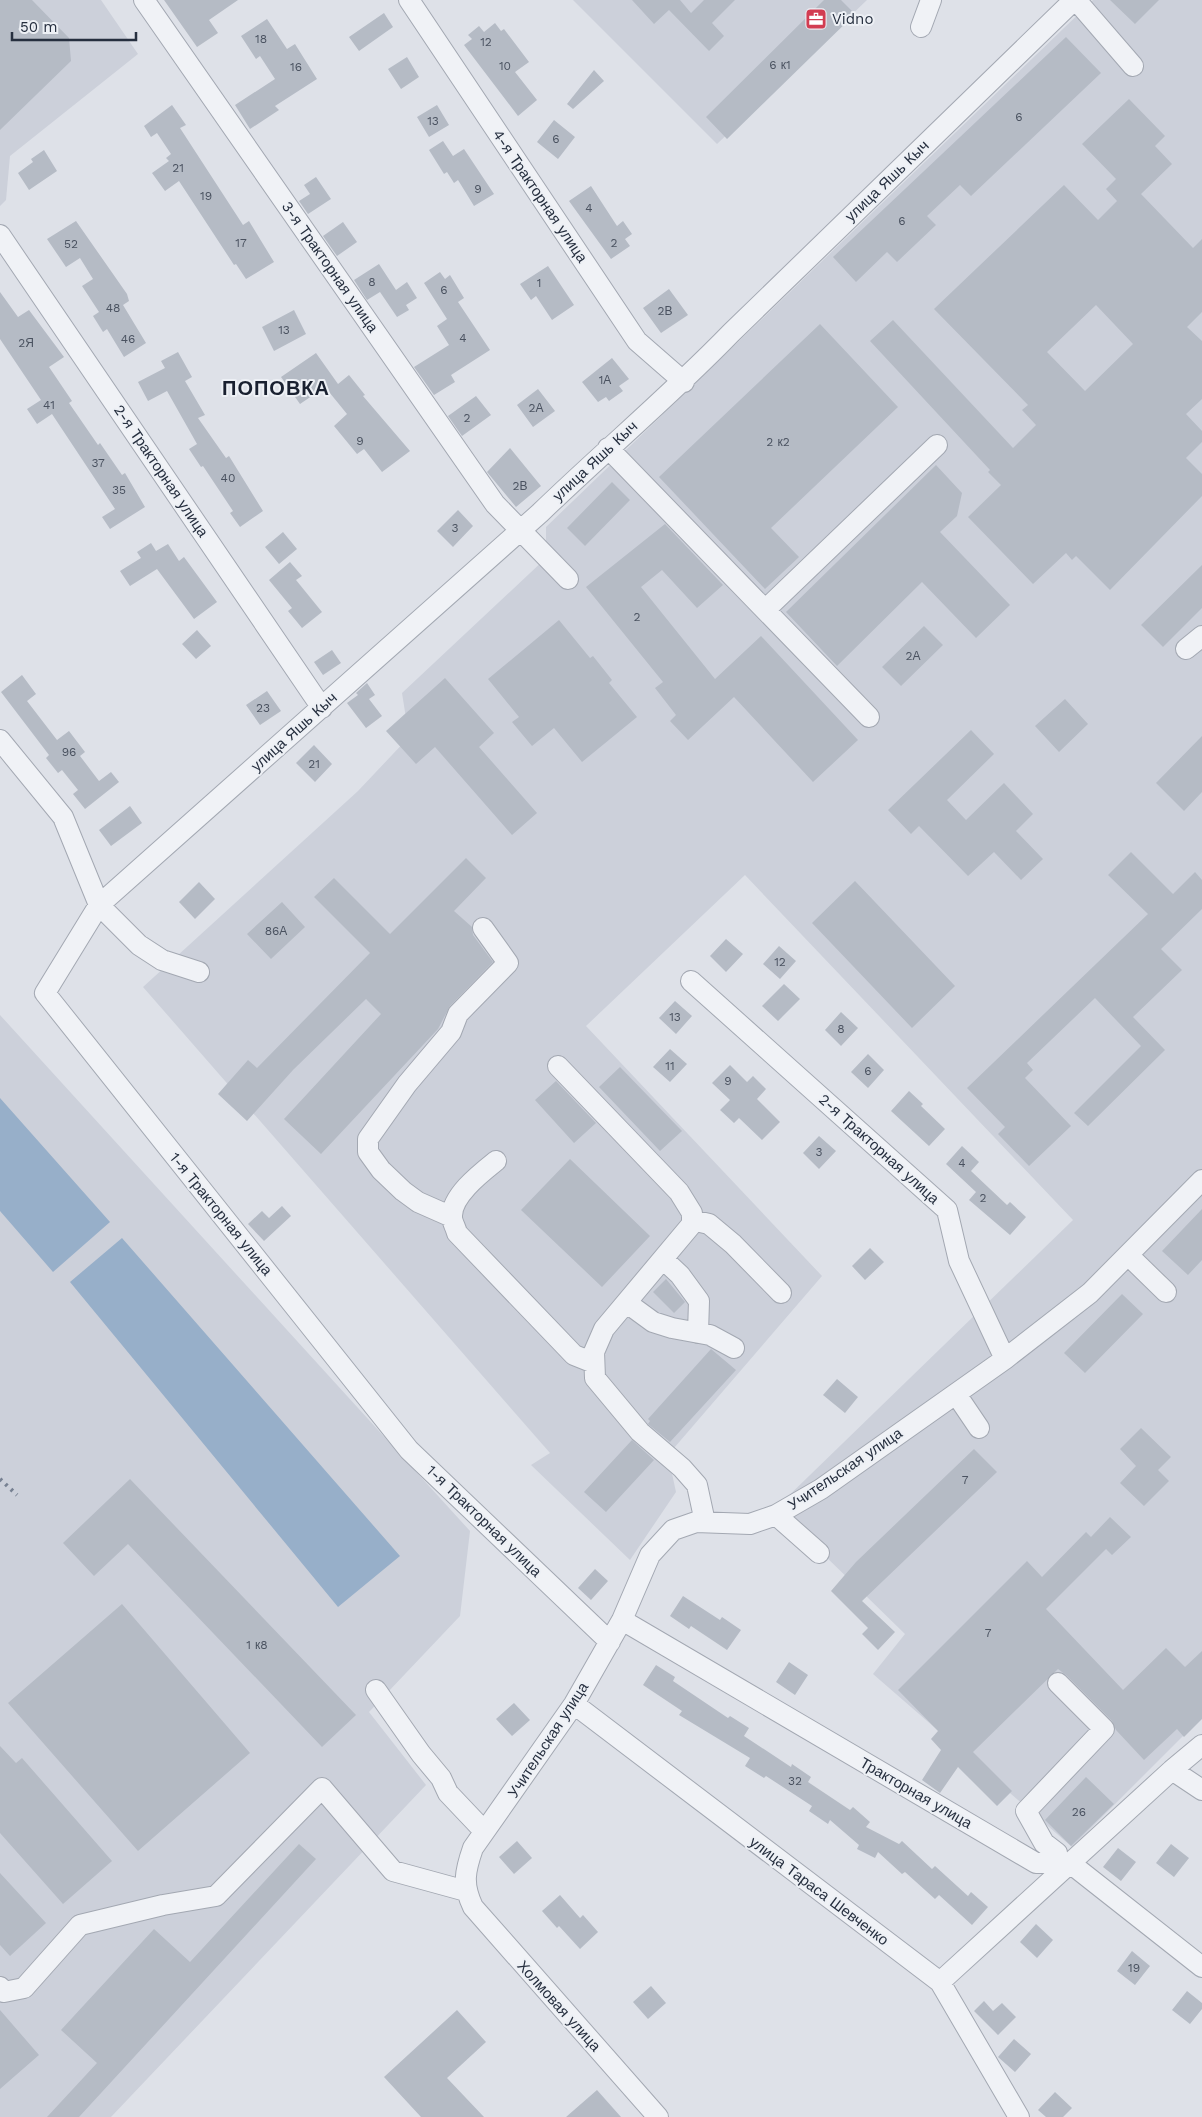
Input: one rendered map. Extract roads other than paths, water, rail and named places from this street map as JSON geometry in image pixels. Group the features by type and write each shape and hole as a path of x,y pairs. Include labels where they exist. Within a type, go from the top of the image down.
{"street":[{"name":"3-я Тракторная улица","path":"144,0 494,504 521,529 568,579"},
{"name":"4-я Тракторная улица","path":"409,0 637,341 684,382"},
{"path":"921,27 931,0"},
{"name":"улица Яшь Кыч","path":"99,905 322,708 608,448 684,382 738,326 1075,0"},
{"path":"1075,0 1134,66"},
{"name":"2-я Тракторная улица","path":"0,235 322,708"},
{"path":"765,610 937,444"},
{"path":"608,448 869,718"},
{"path":"1186,648 1202,636"},
{"path":"0,740 63,816 99,905 140,945 162,960 199,972"},
{"name":"1-я Тракторная улица","path":"99,905 45,993 409,1450 610,1642"},
{"path":"452,1217 418,1202 403,1191 381,1170 368,1152 368,1139 407,1084 451,1032 458,1014 508,962 483,928"},
{"name":"2-я Тракторная улица","path":"691,981 947,1210 959,1262 1005,1360"},
{"path":"558,1066 679,1192 692,1213 692,1224 664,1260 604,1329 594,1352 594,1363 595,1378 640,1432 682,1468 697,1485 705,1522"},
{"path":"496,1161 467,1186 455,1206 452,1217 457,1233 574,1355 594,1363"},
{"name":"Учительская улица","path":"466,1891 466,1869 473,1848 507,1803 574,1704 622,1620 650,1555 673,1530 696,1522 750,1524 776,1515 821,1489 1005,1360 1090,1293 1202,1180"},
{"path":"692,1220 709,1224 734,1244 781,1293"},
{"path":"1128,1255 1166,1292"},
{"path":"664,1260 680,1275 699,1302 698,1333"},
{"path":"627,1303 653,1322 672,1328 710,1335 734,1348"},
{"path":"956,1394 979,1428"},
{"path":"776,1515 820,1553"},
{"name":"Тракторная улица","path":"622,1620 1036,1863 1064,1863"},
{"path":"1058,1683 1104,1729 1026,1811 1044,1843 1057,1853 1064,1863 1202,1966"},
{"path":"376,1690 440,1778 448,1793 484,1831"},
{"name":"улица Тараса Шевченко","path":"574,1704 940,1982 1019,2117"},
{"path":"940,1982 1064,1863 1202,1746"},
{"path":"1172,1770 1202,1790"},
{"path":"0,1987 4,1992 24,1988 80,1925 163,1905 216,1896 322,1788 393,1871 466,1891"},
{"name":"Холмовая улица","path":"466,1891 472,1907 489,1928 658,2117"}],"water":[{"path":"0,1098 110,1222 53,1272 0,1211"},
{"path":"122,1238 400,1556 338,1607 70,1282"}],"railway":[{"path":"0,1479 17,1495"}],"place":[{"name":"Vidno","path":"816,19"}],"district":[{"name":"ПОПОВКА","path":"276,388"}]}
